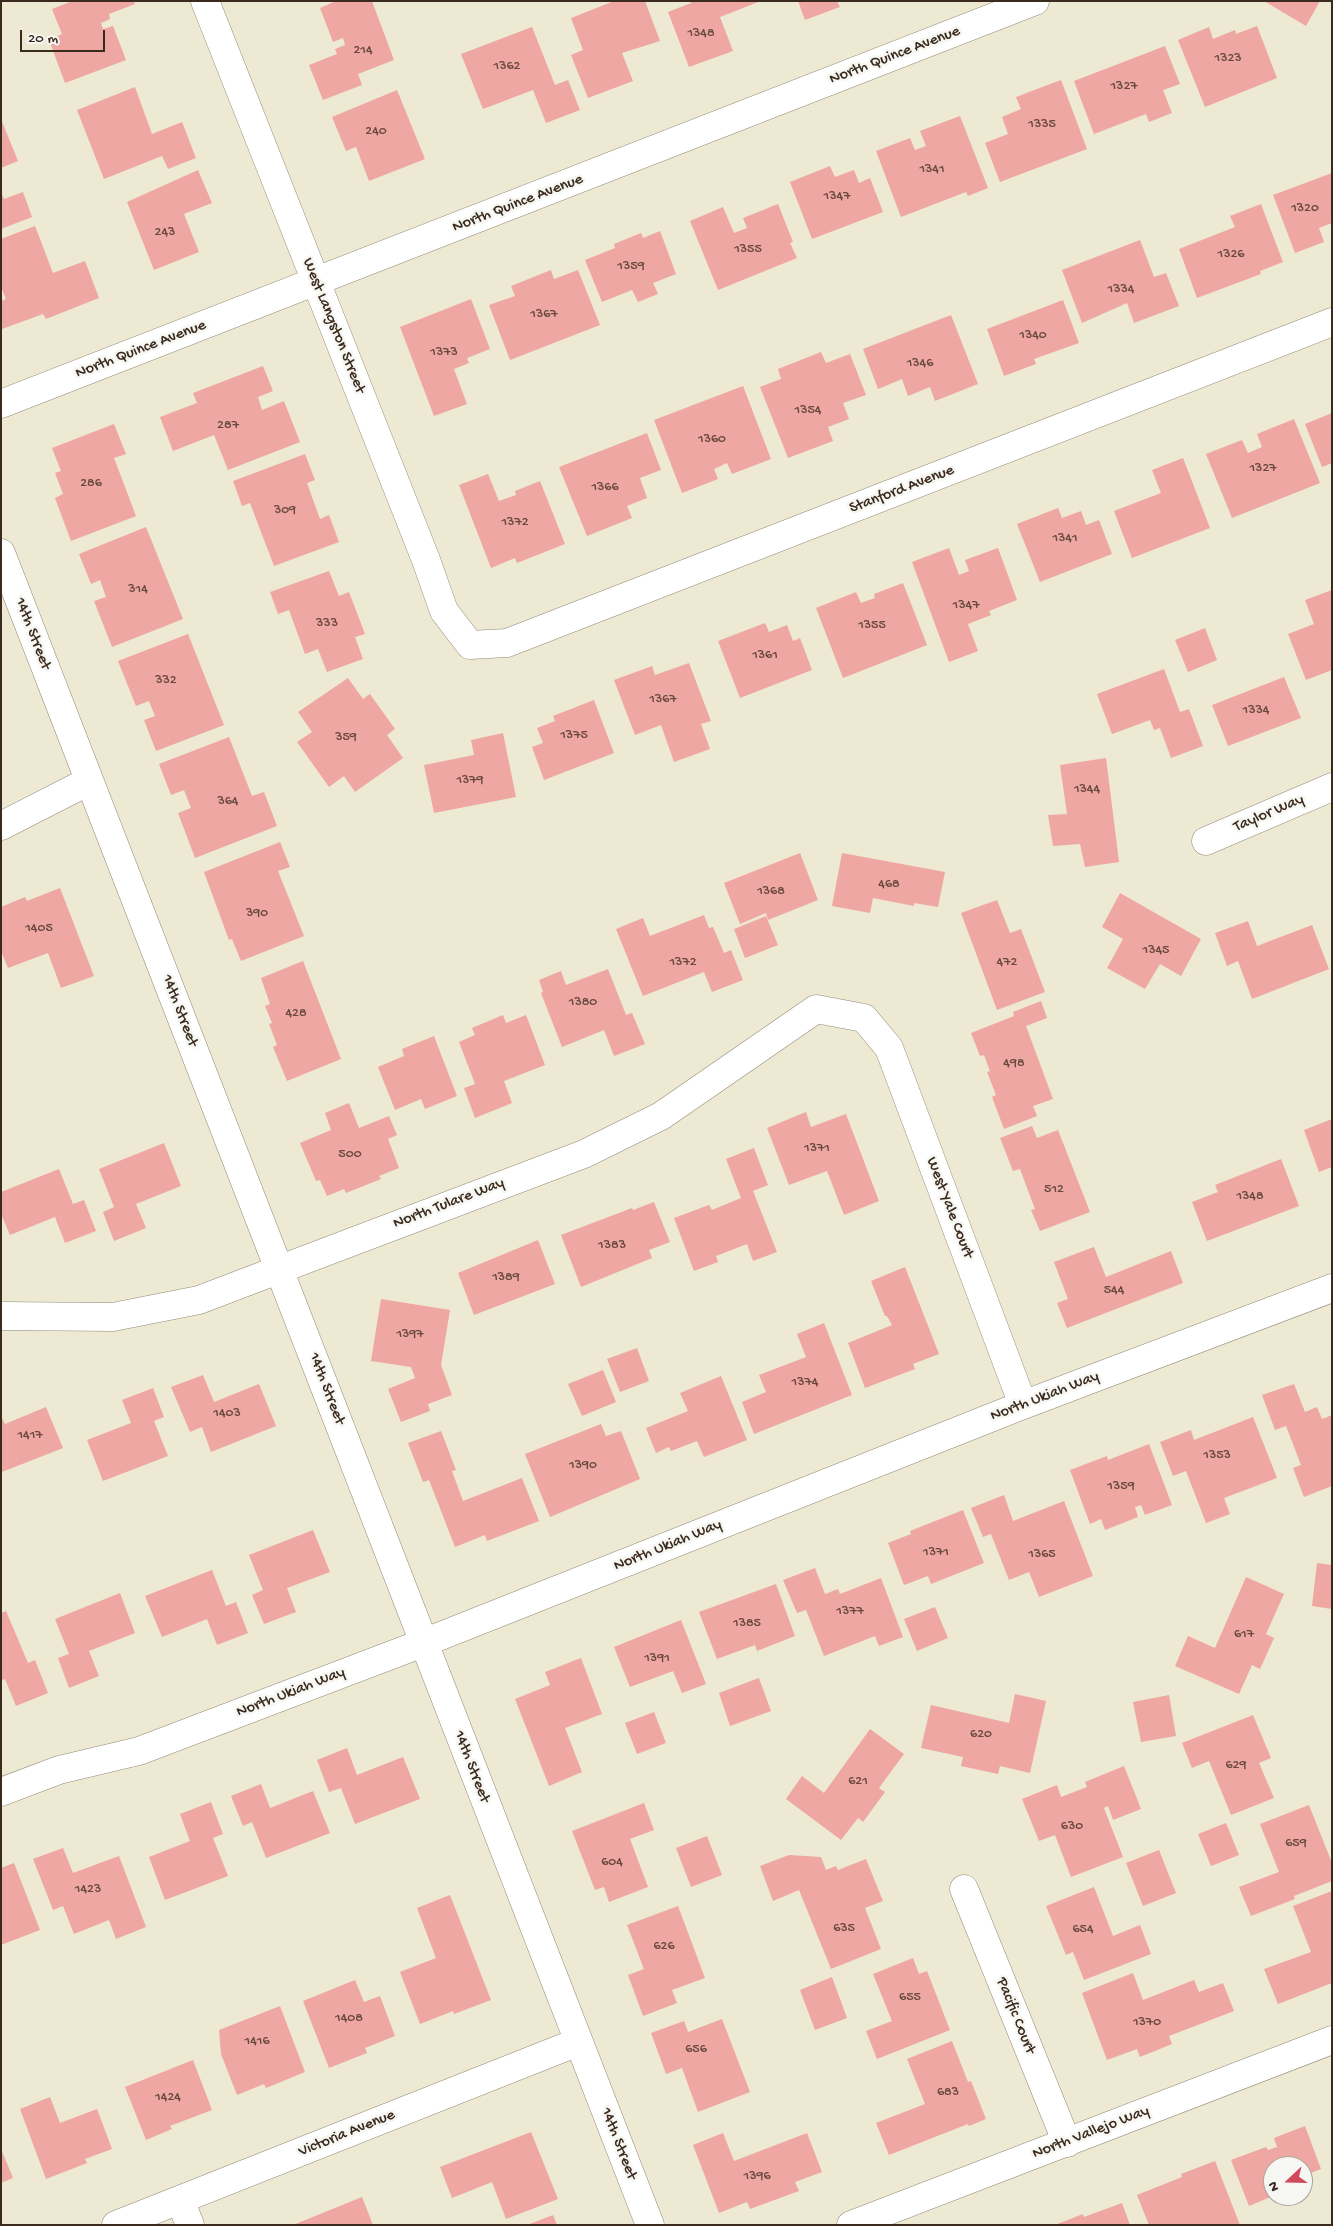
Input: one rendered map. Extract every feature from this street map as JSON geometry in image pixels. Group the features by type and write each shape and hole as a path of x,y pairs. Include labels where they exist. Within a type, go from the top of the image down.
{"street":[{"name":"West Langston Street","path":"205,1 426,560 444,611 470,645"},
{"name":"North Quince Avenue","path":"1,404 316,283 1035,1"},
{"name":"Stanford Avenue","path":"470,645 506,643 1332,322"},
{"name":"14th Street","path":"1,553 650,2225"},
{"path":"1,826 89,781"},
{"name":"Taylor Way","path":"1206,841 1332,787"},
{"name":"North Tulare Way","path":"1,1316 113,1317 199,1300 584,1154 661,1116 816,1009 864,1018"},
{"name":"West Yale Court","path":"864,1018 889,1048 1023,1405"},
{"name":"North Ukiah Way","path":"1,1792 59,1770 139,1751 423,1643 1023,1405 1332,1288"},
{"name":"Pacific Court","path":"964,1889 1067,2142"},
{"name":"North Vallejo Way","path":"851,2225 1332,2040"},
{"name":"Victoria Avenue","path":"116,2225 185,2212 578,2042"}],"building":[{"path":"72,1 134,1 135,4 109,14 110,19 101,23 103,29 113,26 126,60 65,83 49,40 62,34 52,9"},
{"path":"336,1 372,1 394,60 358,74 362,85 323,100 309,65 337,54 335,49 345,45 343,38 333,42 320,8"},
{"path":"614,1 645,1 660,41 622,53 633,81 588,98 571,55 583,50 571,18"},
{"path":"690,1 761,1 720,17 733,51 689,67 668,12 691,3"},
{"path":"798,1 837,1 840,7 805,20"},
{"path":"1264,1 1320,1 1306,26"},
{"path":"1257,26 1277,78 1205,107 1178,40 1209,27 1213,39 1235,30 1236,34"},
{"path":"532,27 555,85 568,80 580,110 546,123 533,90 483,109 461,54"},
{"path":"1165,46 1180,84 1163,90 1172,113 1149,122 1146,114 1094,134 1074,81"},
{"path":"1061,80 1087,149 1000,182 985,143 1008,134 1002,117 1021,109 1016,97"},
{"path":"135,87 152,134 182,122 196,158 168,169 162,156 104,179 77,110"},
{"path":"397,90 425,159 369,181 356,147 346,151 332,117"},
{"path":"960,116 988,188 968,196 966,192 901,217 876,151 910,138 915,150 926,146 920,131"},
{"path":"1,119 18,161 1,168"},
{"path":"830,166 835,177 854,170 859,183 870,178 883,212 812,239 790,182"},
{"path":"198,170 212,203 184,214 199,252 154,270 127,202"},
{"path":"1332,173 1332,223 1319,228 1324,242 1295,253 1273,195"},
{"path":"1,192 4,199 23,192 32,217 1,229"},
{"path":"778,204 793,242 790,243 797,258 718,290 690,221 723,207 734,233 747,228 743,218"},
{"path":"1261,204 1283,262 1260,271 1261,274 1197,298 1179,249 1235,227 1230,216"},
{"path":"35,226 53,273 85,261 99,298 46,319 43,314 2,329 1,301 6,299 1,287 1,239"},
{"path":"660,231 676,274 653,283 658,294 638,302 632,290 602,302 585,260 615,248 614,244 641,233 643,238"},
{"path":"1140,240 1154,277 1166,273 1179,306 1134,323 1127,303 1082,323 1062,270"},
{"path":"551,270 554,279 578,270 600,325 510,360 489,305 515,296 511,286"},
{"path":"471,299 490,349 467,358 469,363 454,369 467,404 434,416 400,327"},
{"path":"1063,300 1079,343 1034,359 1036,364 1004,376 987,329"},
{"path":"951,315 978,384 935,401 930,387 908,396 902,379 878,389 863,349"},
{"path":"821,352 826,363 850,354 866,395 843,403 849,419 828,427 833,441 788,458 760,387 781,379 778,369"},
{"path":"263,366 273,391 258,397 262,410 284,401 300,442 228,470 214,435 173,451 160,417 197,403 193,393"},
{"path":"743,386 771,459 732,474 727,463 714,469 718,479 682,493 654,420"},
{"path":"1332,413 1332,463 1322,467 1305,424"},
{"path":"1294,419 1320,483 1232,518 1206,454 1242,440 1248,453 1262,447 1257,434"},
{"path":"114,424 126,454 114,458 136,516 71,541 55,498 63,494 55,473 61,471 52,448"},
{"path":"647,433 661,470 640,478 647,498 627,506 632,518 587,536 559,467"},
{"path":"305,454 315,480 307,483 320,519 329,515 339,542 274,566 250,503 242,506 233,481"},
{"path":"1183,458 1210,528 1132,558 1114,511 1161,493 1152,470"},
{"path":"488,474 499,501 516,495 515,491 540,481 565,544 517,563 515,558 491,568 459,485"},
{"path":"1058,508 1062,518 1081,511 1086,525 1099,520 1112,554 1040,582 1017,524"},
{"path":"146,527 183,619 112,647 94,601 106,597 100,580 91,584 79,554"},
{"path":"949,548 959,575 969,571 965,560 998,548 1017,600 989,611 991,615 968,624 978,651 949,662 912,562"},
{"path":"329,571 339,596 349,592 365,634 355,637 363,659 327,672 318,649 305,654 289,610 278,614 270,592"},
{"path":"903,583 927,645 843,678 816,608 856,592 861,603 875,598 874,594"},
{"path":"1332,590 1332,670 1306,680 1288,634 1314,624 1305,600"},
{"path":"765,623 769,632 787,625 793,641 800,638 812,670 740,698 718,641"},
{"path":"1205,628 1217,660 1188,672 1175,640"},
{"path":"188,634 224,725 156,751 144,720 155,716 149,701 136,706 118,661"},
{"path":"689,663 711,721 701,724 710,749 674,762 661,725 635,735 614,680 652,666 655,675"},
{"path":"1164,669 1180,712 1189,709 1203,746 1171,758 1160,728 1154,730 1150,720 1112,734 1097,694"},
{"path":"1284,677 1301,718 1228,746 1212,705"},
{"path":"348,678 363,699 370,694 395,729 387,735 403,758 355,792 344,776 329,787 297,742 312,732 298,712"},
{"path":"594,700 614,753 544,780 532,747 543,743 537,728 555,721 553,716"},
{"path":"503,733 516,797 434,813 424,765 474,755 471,740"},
{"path":"229,737 252,796 264,792 277,826 195,858 178,813 191,808 184,790 171,795 159,764"},
{"path":"1106,758 1119,862 1085,867 1080,844 1053,846 1048,815 1067,814 1060,765"},
{"path":"280,842 290,867 278,871 304,936 241,961 232,939 229,940 204,872"},
{"path":"800,853 818,900 768,920 766,913 740,924 724,883"},
{"path":"842,853 945,872 938,907 914,903 914,906 873,898 870,913 832,906"},
{"path":"60,888 94,976 61,988 48,953 8,968 1,951 1,907 25,897 27,901"},
{"path":"1120,893 1201,939 1181,976 1160,964 1145,989 1107,968 1123,939 1102,927"},
{"path":"997,900 1010,933 1021,929 1045,992 997,1010 961,913"},
{"path":"704,915 709,928 713,927 724,953 731,950 743,980 712,992 704,972 643,996 616,929 643,918 650,936"},
{"path":"766,916 778,945 745,958 734,929"},
{"path":"1248,921 1257,946 1312,925 1329,969 1252,999 1238,961 1227,966 1215,933"},
{"path":"303,961 341,1059 287,1081 273,1047 277,1045 269,1024 272,1023 265,1006 270,1004 261,978"},
{"path":"608,969 626,1015 632,1013 645,1044 614,1056 604,1030 562,1047 541,993 543,992 539,980 561,971 566,985"},
{"path":"1041,1001 1047,1018 1026,1026 1053,1099 1033,1106 1037,1116 1004,1129 992,1097 996,1095 987,1072 990,1071 984,1055 980,1056 971,1033 1014,1016 1013,1012"},
{"path":"503,1015 506,1023 526,1015 545,1065 504,1081 512,1103 475,1118 464,1088 475,1084 459,1042 475,1035 472,1028"},
{"path":"434,1036 457,1096 425,1109 421,1099 395,1110 378,1067 404,1056 402,1049"},
{"path":"349,1103 359,1128 389,1116 397,1135 388,1139 399,1168 379,1176 381,1179 346,1193 344,1189 327,1196 320,1180 316,1181 300,1143 331,1130 325,1113"},
{"path":"806,1112 811,1127 846,1114 879,1201 844,1215 827,1171 789,1185 767,1128"},
{"path":"1332,1119 1332,1167 1319,1172 1304,1130"},
{"path":"1032,1126 1037,1138 1058,1130 1090,1212 1040,1231 1031,1210 1035,1209 1020,1169 1013,1171 1000,1138"},
{"path":"164,1143 181,1186 136,1204 146,1228 114,1241 103,1212 114,1207 99,1169"},
{"path":"754,1148 768,1185 753,1191 777,1252 753,1261 747,1244 716,1256 718,1262 694,1271 674,1218 709,1205 712,1210 741,1198 726,1159"},
{"path":"1281,1159 1299,1206 1207,1241 1192,1202 1218,1192 1215,1185"},
{"path":"59,1169 73,1204 84,1200 96,1231 65,1243 55,1217 10,1235 1,1214 1,1192"},
{"path":"654,1202 670,1242 649,1250 652,1258 581,1287 561,1235 632,1208 633,1210"},
{"path":"538,1240 555,1284 474,1315 458,1273"},
{"path":"1094,1247 1106,1277 1171,1251 1183,1283 1067,1328 1057,1303 1068,1299 1054,1262"},
{"path":"905,1267 939,1354 913,1364 915,1369 865,1388 848,1343 892,1325 887,1316 885,1316 871,1281"},
{"path":"381,1299 450,1310 441,1365 452,1395 428,1404 430,1411 401,1422 388,1389 415,1378 411,1367 371,1361"},
{"path":"824,1323 852,1395 754,1434 742,1402 766,1392 759,1375 806,1357 797,1334"},
{"path":"637,1348 649,1381 620,1392 607,1359"},
{"path":"603,1370 616,1402 582,1416 568,1384"},
{"path":"203,1375 214,1402 259,1384 276,1426 211,1452 202,1427 190,1432 171,1387"},
{"path":"721,1376 747,1440 704,1457 697,1441 671,1451 669,1447 656,1453 646,1428 688,1411 680,1393"},
{"path":"1294,1384 1305,1412 1317,1407 1322,1419 1332,1415 1332,1486 1304,1497 1293,1468 1301,1465 1286,1426 1275,1430 1262,1395"},
{"path":"153,1388 164,1417 154,1421 168,1456 103,1481 87,1440 131,1423 122,1400"},
{"path":"46,1407 63,1448 2,1472 1,1416 5,1424"},
{"path":"1253,1417 1277,1478 1224,1498 1230,1514 1206,1523 1186,1471 1173,1476 1160,1442 1191,1430 1194,1440"},
{"path":"601,1424 606,1436 621,1431 640,1479 550,1517 525,1454"},
{"path":"441,1431 456,1470 452,1471 463,1501 522,1478 539,1521 487,1541 485,1535 455,1547 429,1480 423,1482 408,1443"},
{"path":"1149,1444 1172,1505 1145,1515 1141,1505 1135,1507 1138,1517 1105,1530 1101,1519 1090,1524 1070,1470 1107,1456 1108,1460"},
{"path":"1004,1495 1013,1521 1064,1501 1093,1576 1039,1597 1029,1572 1009,1580 991,1534 983,1537 971,1508"},
{"path":"963,1510 984,1563 931,1584 928,1576 904,1585 888,1543 911,1534 910,1531"},
{"path":"313,1530 330,1572 287,1588 296,1612 264,1624 252,1595 263,1590 249,1555"},
{"path":"1317,1563 1332,1565 1332,1609 1312,1606"},
{"path":"815,1568 825,1594 838,1589 840,1594 881,1578 903,1637 879,1646 875,1636 824,1656 806,1610 797,1613 783,1580"},
{"path":"212,1570 226,1606 236,1602 248,1633 217,1645 207,1619 162,1637 145,1596"},
{"path":"1246,1577 1284,1594 1266,1634 1274,1638 1260,1669 1252,1665 1239,1694 1175,1666 1188,1636 1215,1648"},
{"path":"776,1584 795,1636 757,1651 755,1645 717,1659 699,1612"},
{"path":"120,1593 135,1633 89,1651 99,1676 69,1688 58,1658 69,1654 55,1619"},
{"path":"935,1607 948,1638 917,1651 904,1619"},
{"path":"6,1611 28,1663 35,1660 48,1693 16,1706 5,1679 1,1681 1,1613"},
{"path":"681,1620 706,1684 682,1693 673,1671 630,1687 614,1647"},
{"path":"581,1658 602,1714 565,1728 582,1772 549,1786 515,1699 550,1685 545,1672"},
{"path":"759,1678 771,1711 730,1726 719,1693"},
{"path":"1015,1694 1046,1701 1030,1773 1000,1766 998,1774 961,1766 963,1757 921,1748 931,1705 1009,1723"},
{"path":"1169,1695 1176,1736 1141,1742 1133,1702"},
{"path":"654,1712 666,1743 637,1754 625,1723"},
{"path":"1253,1715 1271,1758 1259,1763 1274,1798 1231,1815 1209,1761 1192,1768 1182,1743"},
{"path":"870,1729 904,1754 879,1788 885,1792 863,1822 858,1818 841,1840 786,1799 802,1776 824,1793"},
{"path":"347,1748 357,1775 403,1757 420,1799 355,1824 341,1788 329,1792 317,1760"},
{"path":"1124,1766 1141,1809 1113,1820 1108,1806 1104,1808 1123,1857 1071,1877 1055,1835 1039,1841 1022,1799 1057,1785 1061,1797 1087,1787 1085,1782"},
{"path":"261,1784 270,1808 313,1791 330,1833 266,1858 252,1822 243,1826 231,1796"},
{"path":"211,1802 223,1834 213,1838 228,1876 165,1900 149,1857 190,1841 180,1814"},
{"path":"644,1803 654,1830 630,1839 648,1887 609,1902 604,1887 595,1890 572,1831"},
{"path":"1309,1805 1332,1863 1332,1881 1294,1896 1295,1899 1251,1916 1239,1887 1279,1872 1260,1824"},
{"path":"1226,1823 1239,1855 1211,1866 1198,1834"},
{"path":"707,1836 722,1875 691,1887 676,1848"},
{"path":"63,1848 73,1873 119,1856 146,1927 116,1939 109,1920 74,1934 63,1906 53,1910 33,1859"},
{"path":"1159,1850 1176,1893 1143,1906 1126,1863"},
{"path":"789,1855 821,1857 826,1870 836,1866 838,1870 866,1859 883,1901 865,1908 881,1949 831,1969 799,1890 773,1901 760,1866"},
{"path":"14,1863 40,1930 1,1945 1,1868"},
{"path":"1094,1887 1113,1936 1140,1925 1151,1954 1084,1980 1073,1952 1066,1955 1046,1906"},
{"path":"1332,1891 1332,1983 1278,2004 1264,1969 1311,1952 1293,1906"},
{"path":"450,1895 491,2000 454,2014 453,2011 420,2024 400,1972 436,1958 417,1908"},
{"path":"678,1906 705,1978 672,1990 677,2003 643,2016 628,1975 644,1969 627,1925"},
{"path":"913,1958 919,1974 927,1971 950,2030 877,2059 866,2031 892,2021 873,1974"},
{"path":"1133,1973 1143,2000 1194,1980 1199,1992 1223,1983 1234,2011 1169,2036 1172,2044 1140,2057 1137,2049 1107,2060 1082,1993"},
{"path":"832,1977 847,2018 815,2030 800,1990"},
{"path":"355,1980 364,2002 380,1996 395,2036 365,2048 367,2053 329,2068 303,2001"},
{"path":"280,2006 305,2072 266,2088 264,2084 237,2095 221,2054 219,2030"},
{"path":"722,2019 750,2092 698,2112 682,2068 666,2074 651,2033 684,2021 688,2032"},
{"path":"952,2041 968,2082 971,2081 986,2119 969,2126 968,2124 889,2155 876,2123 925,2104 907,2059"},
{"path":"193,2060 212,2110 170,2126 172,2129 146,2140 125,2087"},
{"path":"50,2097 60,2123 97,2109 112,2149 85,2159 87,2163 46,2179 20,2109"},
{"path":"1305,2126 1321,2169 1313,2172 1313,2156 1263,2156 1263,2200 1249,2206 1231,2160 1266,2147 1268,2150 1277,2147 1274,2138"},
{"path":"531,2132 558,2199 506,2219 492,2182 452,2198 440,2167"},
{"path":"723,2133 734,2161 807,2133 822,2172 795,2182 799,2191 750,2209 747,2202 719,2213 693,2145"},
{"path":"1,2149 13,2178 1,2183"},
{"path":"1215,2161 1240,2225 1149,2225 1137,2195 1182,2177 1181,2174"},
{"path":"362,2197 373,2225 293,2225"},
{"path":"1122,2203 1130,2225 1055,2225 1083,2214 1084,2217"},
{"path":"553,2215 557,2225 527,2225"}]}
